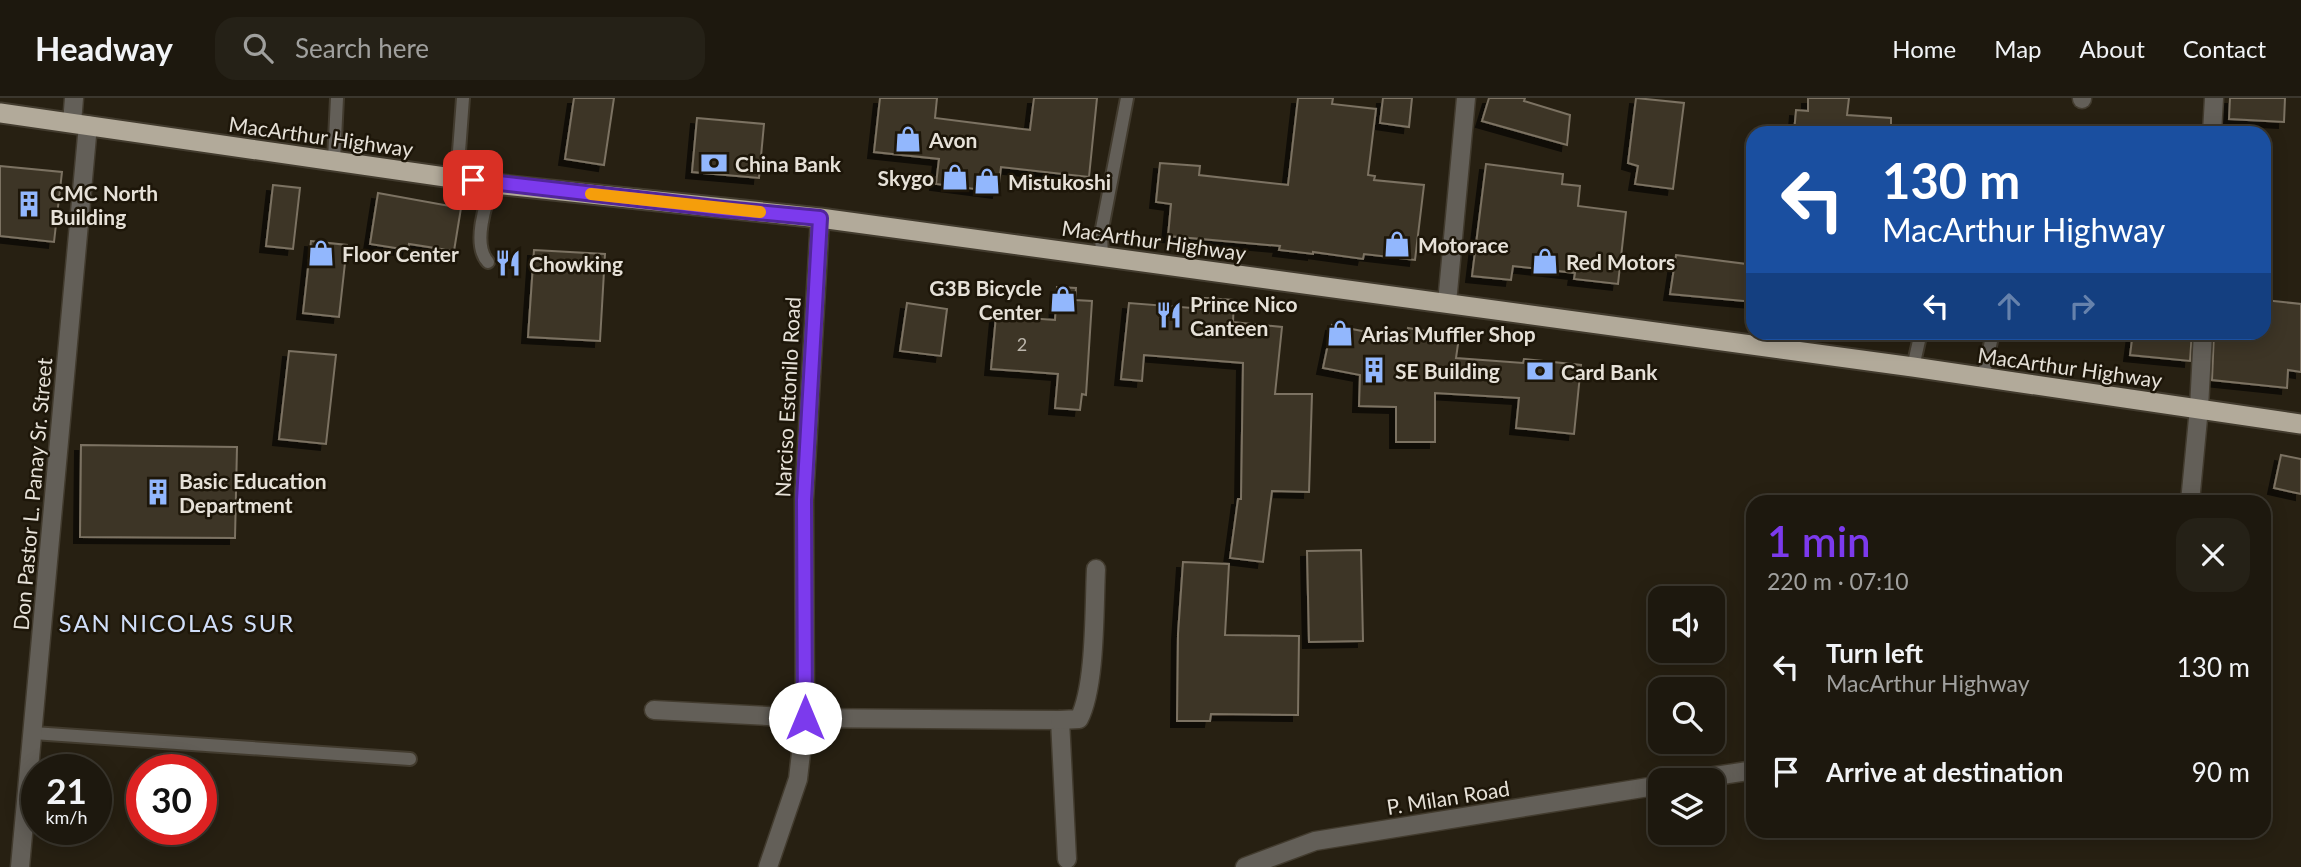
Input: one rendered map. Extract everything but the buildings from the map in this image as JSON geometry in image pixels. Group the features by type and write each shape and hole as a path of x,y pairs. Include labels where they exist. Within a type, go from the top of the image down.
{"highway":[{"name":"MacArthur Highway","path":"0,113 494,184 820,218 1913,367 2301,424"}],"street":[{"name":"Don Pastor L. Panay Sr. Street","path":"20,867 33,733 80,124 74,98"},
{"path":"1447,303 1466,98"},
{"path":"2213,126 2214,98"},
{"name":"Narciso Estonilo Road","path":"768,867 798,779 805,718 804,500 820,218"},
{"path":"2191,495 2203,340"},
{"path":"653,710 805,718 1079,719 1086,706 1096,569"},
{"path":"1059,720 1062,731 1067,859"},
{"path":"1725,774 1746,771"},
{"name":"P. Milan Road","path":"1245,867 1315,841 1648,787"}],"lane":[{"path":"334,160 337,98"},
{"path":"457,178 463,98"},
{"path":"1102,257 1101,234 1127,98"},
{"path":"488,262 483,258 480,244 486,201 494,184"},
{"path":"1913,367 1919,340"},
{"path":"1983,378 1991,340"},
{"path":"33,733 410,759"}],"slow traffic":[{"path":"591,194 760,212"}],"place":[{"name":"Avon","path":"908,139"},
{"name":"China Bank","path":"714,163"},
{"name":"Skygo","path":"955,177"},
{"name":"Mistukoshi","path":"987,181"},
{"name":"CMC North Building","path":"29,204"},
{"name":"Motorace","path":"1397,244"},
{"name":"Floor Center","path":"321,253"},
{"name":"Red Motors","path":"1545,261"},
{"name":"Chowking","path":"508,263"},
{"name":"G3B Bicycle Center","path":"1063,299"},
{"name":"Prince Nico Canteen","path":"1169,315"},
{"name":"Arias Muffler Shop","path":"1340,333"},
{"name":"SE Building","path":"1374,370"},
{"name":"Card Bank","path":"1540,371"},
{"name":"Basic Education Department","path":"158,492"}],"district":[{"name":"SAN NICOLAS SUR","path":"177,622"}],"route":[{"path":"473,180 820,218 804,500 805,718"}]}
